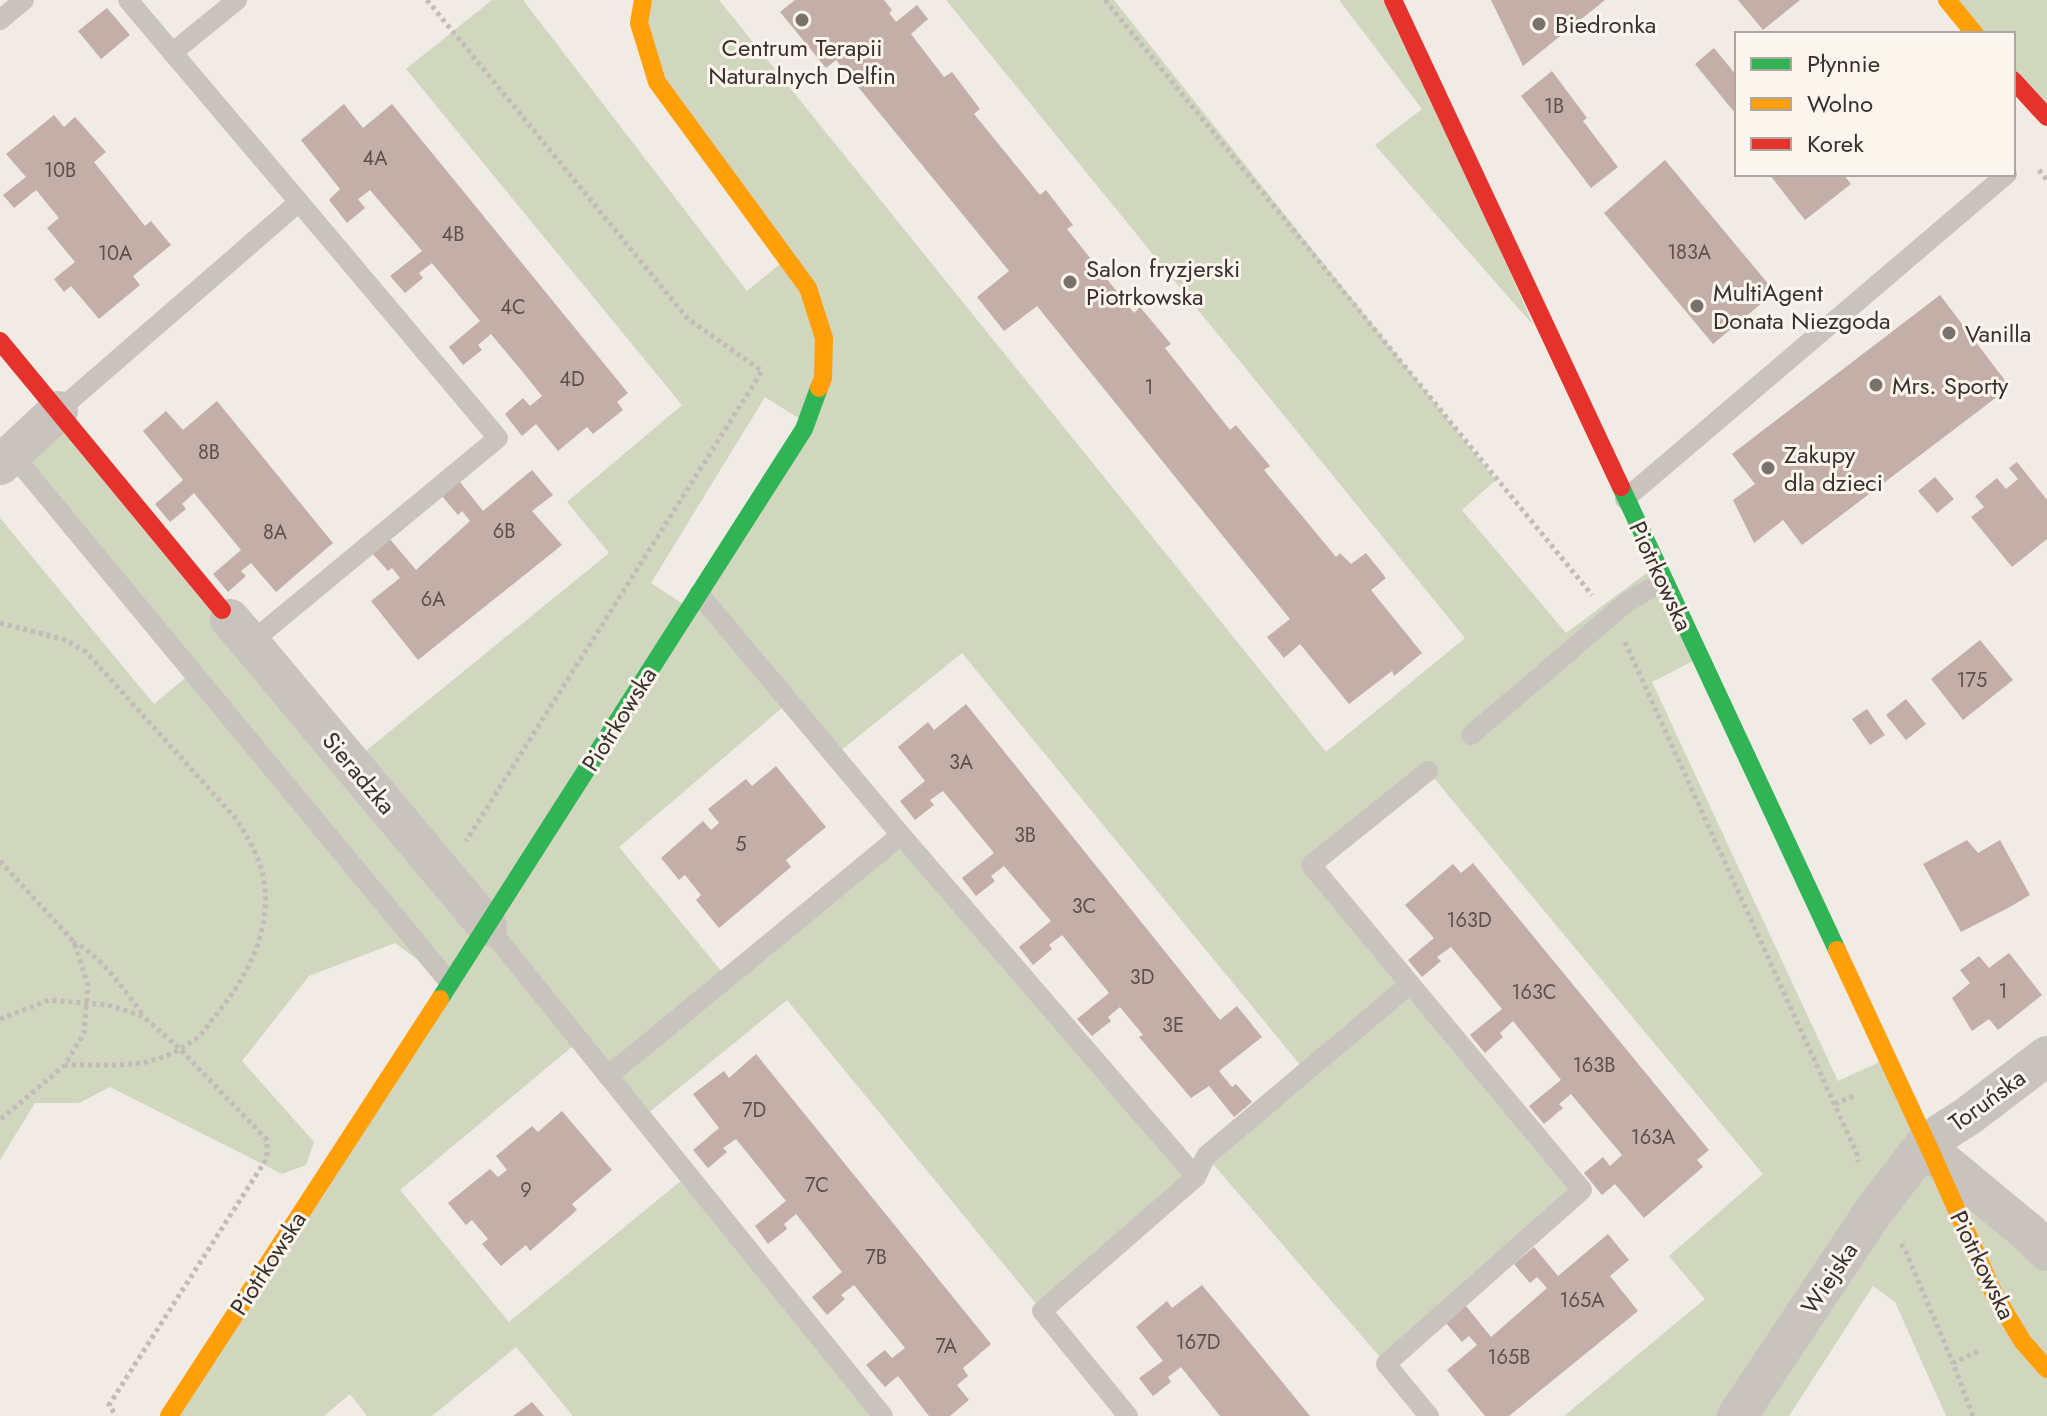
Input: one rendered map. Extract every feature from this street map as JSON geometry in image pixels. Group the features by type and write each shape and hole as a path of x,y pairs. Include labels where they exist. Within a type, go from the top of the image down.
{"street":[{"name":"Piotrkowska","path":"169,1416 804,429 823,378 824,338 808,288 657,82 639,23 643,0"},
{"name":"Piotrkowska","path":"1393,0 2000,1306 2015,1331 2047,1369"},
{"path":"1947,0 1973,32"},
{"path":"2015,82 2045,116"},
{"name":"Sieradzka","path":"0,341 487,926"},
{"path":"6,460 58,411"},
{"name":"Toruńska","path":"1928,1148 2047,1056"},
{"name":"Piotrkowska","path":"1928,1148 2047,1251"},
{"name":"Wiejska","path":"1737,1416 1871,1215 1928,1148"}],"lane":[{"path":"0,20 24,0"},
{"path":"128,0 498,438 234,624"},
{"path":"172,53 237,0"},
{"path":"1625,499 2005,176"},
{"path":"58,411 299,202"},
{"path":"6,460 450,983"},
{"path":"1471,735 1627,602 1663,581"},
{"path":"699,594 901,835 1196,1177"},
{"path":"1428,771 1311,865 1582,1190 1386,1364 1429,1416"},
{"path":"608,1076 901,835"},
{"path":"487,926 883,1416"},
{"path":"1121,1414 1042,1311 1196,1177 1206,1156 1410,984"}],"path":[{"path":"427,0 688,319 762,371 444,875"},
{"path":"1105,0 1611,618 1857,1154 1856,1171"},
{"path":"0,623 66,640 86,652 237,820 255,849 264,880 266,910 250,964 226,1004 200,1035 180,1049 154,1060 130,1065 65,1065"},
{"path":"0,861 72,942 88,985 84,1033 65,1065 0,1120"},
{"path":"72,942 84,946 128,994 143,1016 180,1049 267,1140 267,1158 109,1405 116,1416"},
{"path":"0,1019 49,1000 108,1005 143,1016"},
{"path":"1892,1236 1906,1252 1973,1416"},
{"path":"1953,1363 1986,1347"}],"green space":[{"path":"492,0 523,0 747,291 786,259 657,82 643,0 719,0 1326,752 1465,638 946,0 1114,0 1496,480 1462,510 1566,633 1652,569 1699,658 1652,682 1838,1081 1886,1059 1931,1152 2047,1251 2047,1416 1946,1416 1895,1302 1873,1286 1789,1416 1564,1416 1705,1299 1669,1256 1763,1174 1428,771 1312,865 1582,1190 1386,1364 1206,1156 1306,1072 962,653 834,756 789,702 619,847 727,978 901,835 1196,1177 1042,1311 787,1000 642,1118 579,1041 400,1190 509,1322 688,1175 883,1416 573,1416 516,1347 432,1416 367,1416 350,1394 324,1416 169,1416 449,983 395,943 309,976 242,1061 314,1142 306,1165 282,1174 110,1087 79,1103 35,1103 0,1160 0,518 154,704 191,673 13,455 58,411 351,763 609,553 567,502 682,405 406,69","holes":["765,397 806,423 689,608 651,583"]},
{"path":"1339,0 1393,0 1533,325 1375,145 1422,109"},
{"path":"1947,0 2047,0 2047,117 2015,82 2015,32 1973,32"}],"building":[{"path":"795,0 884,0 896,22 917,5 928,19 911,34 944,77 952,72 980,109 974,114 1040,195 1046,190 1073,225 1067,229 1134,313 1140,307 1171,344 1165,348 1230,430 1236,425 1270,466 1264,470 1336,557 1340,553 1351,564 1366,553 1386,578 1371,590 1422,653 1394,676 1392,671 1349,704 1300,644 1284,658 1267,637 1290,619 1037,306 1004,331 977,297 1009,271 836,60 826,68 780,12"},
{"name":"Biedronka","path":"1491,0 1605,0 1523,66"},
{"path":"1738,0 1800,0 1763,30"},
{"path":"107,8 130,35 101,59 78,31"},
{"path":"1714,48 1735,74 1735,113 1695,64"},
{"path":"1552,71 1587,118 1583,121 1618,167 1591,188 1521,96"},
{"path":"344,104 363,128 392,104 628,393 617,402 623,410 593,434 587,427 558,451 536,424 522,436 505,414 523,398 530,406 542,396 517,365 491,334 478,345 482,350 463,365 449,347 480,321 432,263 419,273 423,278 405,293 390,276 422,251 370,190 358,199 365,208 347,223 329,200 340,189 301,140"},
{"path":"54,115 64,127 75,117 106,152 94,162 145,226 151,221 171,245 133,276 140,285 99,319 71,286 64,292 54,279 75,262 47,228 59,218 36,190 14,208 3,195 26,177 6,154"},
{"path":"1665,160 1775,292 1713,344 1604,213"},
{"path":"1771,176 1845,176 1851,184 1805,220"},
{"path":"1940,295 2010,387 1802,545 1783,520 1754,543 1733,500 1755,484 1732,454"},
{"path":"217,401 333,543 276,592 251,563 241,571 246,576 228,592 213,574 241,550 194,493 182,504 186,509 170,522 155,504 183,480 143,431 166,411 183,430"},
{"path":"2017,462 2047,500 2047,539 2012,567 1971,517 1984,507 1975,496 1997,478 2006,489 2018,479 2009,468"},
{"path":"532,470 553,495 532,511 562,545 418,660 371,601 400,578 392,568 388,571 372,553 389,538 416,570 470,521 462,511 458,515 442,496 460,482 483,511"},
{"path":"1935,477 1954,499 1937,513 1918,491"},
{"path":"1980,640 2013,680 1963,720 1931,679"},
{"path":"1906,699 1926,724 1906,740 1886,715"},
{"path":"966,704 1220,1020 1237,1006 1262,1037 1219,1071 1232,1087 1236,1084 1252,1102 1234,1117 1209,1086 1191,1098 1139,1037 1143,1035 1120,1007 1108,1017 1111,1021 1092,1036 1077,1019 1109,993 1062,935 1049,945 1052,949 1033,965 1019,947 1051,921 1004,866 991,876 995,881 976,896 962,878 994,853 943,791 930,800 934,805 915,820 900,801 925,781 898,747 928,722 934,730"},
{"path":"1867,709 1885,735 1870,745 1852,719"},
{"path":"776,766 826,827 786,860 791,867 719,928 696,900 701,895 685,875 679,880 661,858 703,821 711,830 719,823 708,809 746,779 752,786"},
{"path":"1967,840 1978,853 2000,840 2030,895 1961,932 1923,864"},
{"path":"1473,863 1709,1150 1697,1160 1703,1167 1644,1218 1615,1184 1602,1195 1584,1173 1603,1157 1610,1166 1622,1155 1571,1094 1559,1104 1563,1108 1544,1124 1529,1106 1561,1080 1513,1021 1500,1033 1503,1037 1485,1053 1470,1035 1502,1009 1451,947 1437,957 1441,961 1422,977 1408,960 1434,938 1405,905 1453,864 1461,873"},
{"path":"2009,953 2042,995 1998,1030 1989,1019 1972,1031 1952,998 1970,983 1960,970 1979,956 1989,968"},
{"path":"756,1054 991,1344 963,1368 968,1376 957,1385 969,1400 950,1416 929,1416 898,1376 885,1387 866,1365 885,1350 892,1358 905,1348 854,1285 841,1295 845,1299 827,1315 812,1297 842,1272 796,1214 784,1224 787,1229 768,1244 755,1226 786,1201 736,1139 723,1148 727,1152 708,1168 693,1150 719,1128 693,1094 724,1071 729,1078"},
{"path":"562,1111 612,1170 572,1204 577,1210 530,1251 526,1245 501,1266 482,1244 488,1239 472,1220 466,1225 448,1203 490,1169 498,1177 507,1170 496,1156 532,1126 538,1132"},
{"path":"1608,1234 1629,1260 1610,1276 1638,1311 1509,1416 1485,1416 1447,1370 1477,1345 1469,1336 1462,1342 1446,1323 1466,1306 1491,1337 1547,1288 1537,1277 1530,1283 1514,1264 1534,1247 1558,1276"},
{"path":"1202,1285 1310,1416 1220,1416 1181,1367 1168,1377 1171,1382 1153,1396 1139,1378 1163,1361 1136,1327 1167,1301 1172,1308"},
{"path":"532,1402 544,1416 513,1416"}],"traffic: fast":[{"path":"440,999 804,429 819,388"},
{"path":"1621,487 1837,950"}],"traffic: slow":[{"path":"643,0 639,23 657,82 808,288 824,338 823,378 819,388"},
{"path":"1947,0 1973,32"},
{"path":"1837,950 1994,1294 2023,1342 2047,1369"},
{"path":"169,1416 440,999"}],"traffic: jam":[{"path":"1393,0 1621,487"},
{"path":"2015,82 2047,117"},
{"path":"0,341 222,610"}],"place":[{"name":"Centrum Terapii Naturalnych Delfin","path":"802,20"},
{"name":"Biedronka","path":"1539,24"},
{"name":"Salon fryzjerski Piotrkowska","path":"1070,282"},
{"name":"MultiAgent Donata Niezgoda","path":"1697,306"},
{"name":"Vanilla","path":"1949,333"},
{"name":"Mrs. Sporty","path":"1876,385"},
{"name":"Zakupy dla dzieci","path":"1768,468"}]}
